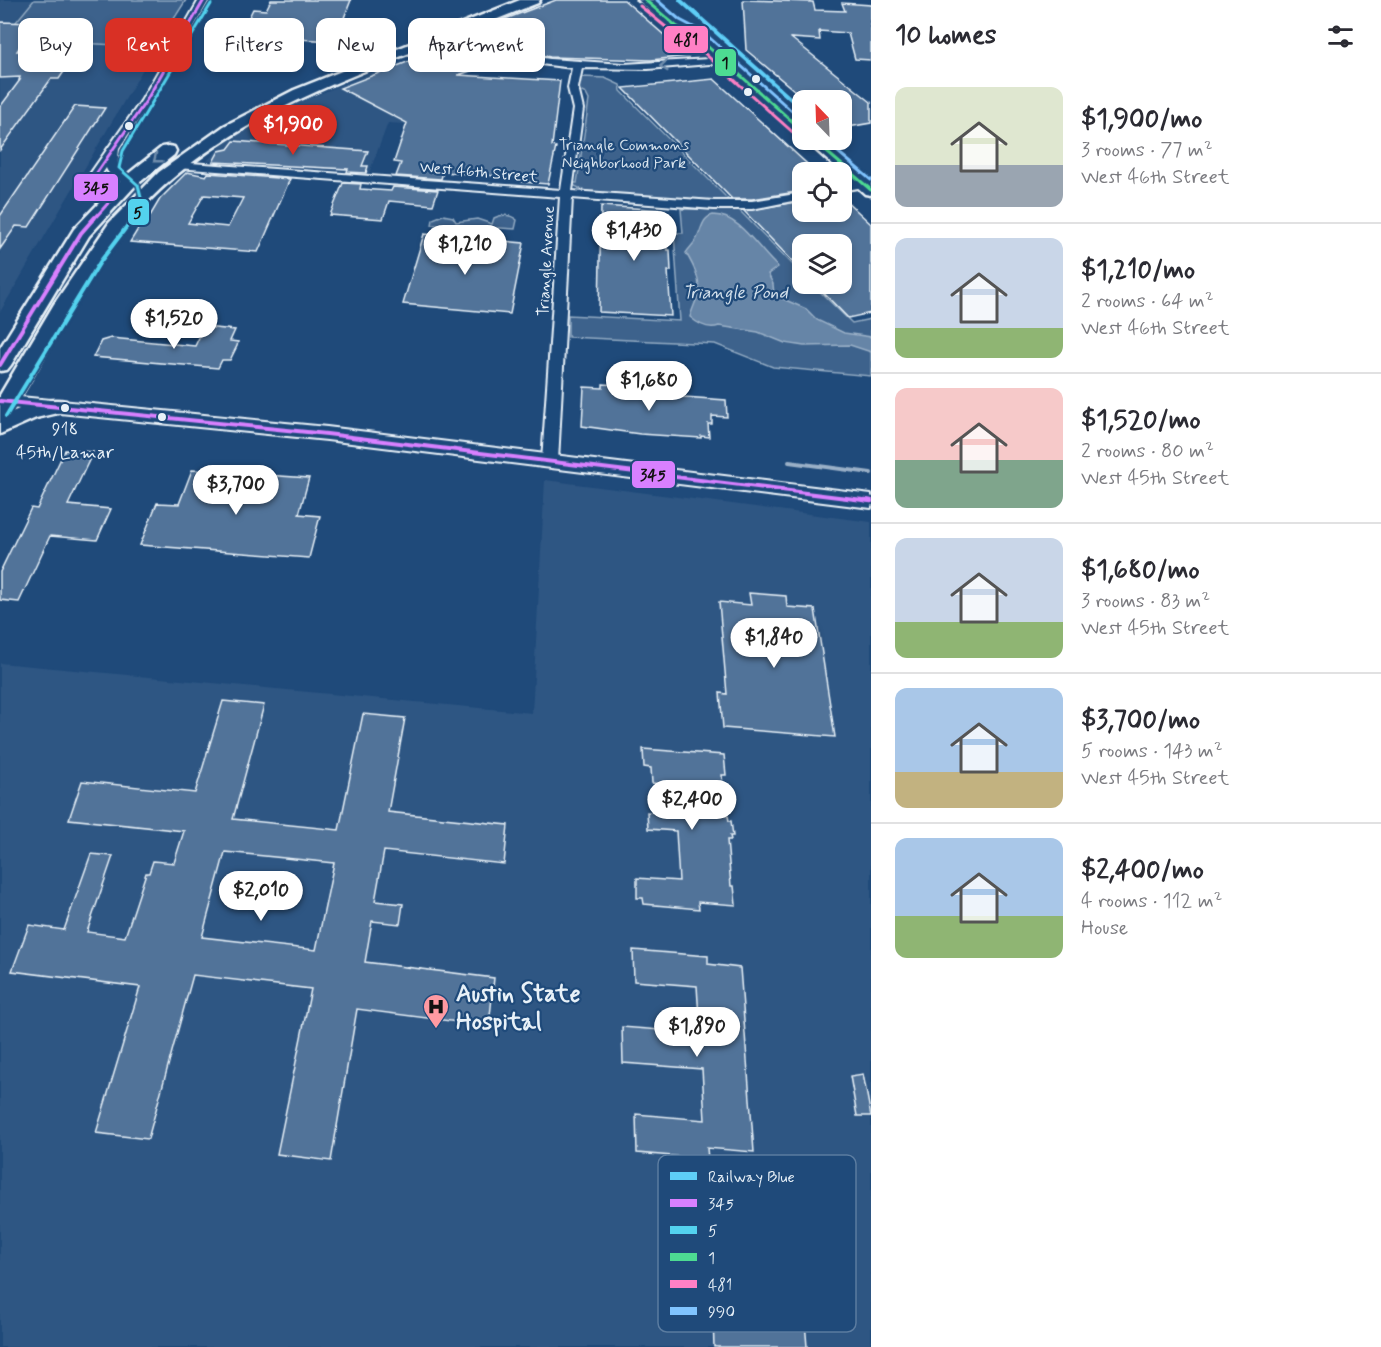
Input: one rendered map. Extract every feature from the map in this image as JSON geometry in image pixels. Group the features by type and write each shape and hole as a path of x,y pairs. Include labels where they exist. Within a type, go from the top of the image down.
{"main road":[{"path":"452,18 498,0"},
{"path":"489,17 517,0"},
{"path":"489,17 533,0"},
{"path":"645,0 676,26 698,38 792,121"},
{"path":"663,0 689,25 698,38"},
{"path":"270,90 408,35"},
{"path":"2,405 94,258 136,203 196,149 259,112 331,79 408,49"},
{"path":"237,106 259,112"},
{"path":"0,365 81,233 129,182 180,142"},
{"path":"825,150 868,187"},
{"path":"129,182 134,190 136,203"},
{"path":"2,405 58,406 190,417 871,501"},
{"path":"0,428 29,413 58,406"}],"street":[{"path":"111,200 97,189 94,182 103,163 116,148 147,100 204,0"},
{"path":"545,63 614,78"},
{"path":"545,69 576,70 727,64"},
{"path":"662,77 727,64"},
{"name":"Triangle Avenue","path":"550,461 566,194 578,109 573,88 576,70"},
{"path":"116,148 111,170 129,182"},
{"name":"West 46th Street","path":"182,164 714,205 752,206 792,198"},
{"path":"852,188 868,187"}],"shaded area":[{"path":"0,0 34,0 2,39 18,40 18,72 93,72 93,44 105,44 105,72 141,72 0,312"},
{"path":"396,71 445,95 458,127 388,123 369,173 207,161 228,139 282,110 372,72"},
{"name":"Austin State Hospital","path":"545,480 871,522 871,1347 0,1347 0,663 532,713"}],"green space":[{"path":"34,0 186,0 175,18 105,18 105,44 93,44 93,18 19,18"},
{"path":"18,20 18,40 2,39"},
{"name":"Triangle Commons Neighborhood Park","path":"583,77 605,78 620,85 621,91 730,201 713,202 587,192 573,185 577,183 589,100 586,94 578,90 579,79"},
{"name":"Triangle Commons Neighborhood Park","path":"681,209 739,210 792,264 792,294 822,294 852,323 871,319 871,376 773,367 715,344 568,337 568,315 680,321 674,233 683,233"},
{"path":"443,215 453,217 456,222 477,219 492,224 494,218 503,215 517,220 515,229 485,227 481,232 465,232 462,225 432,225 433,219"}],"water":[{"name":"Triangle Pond","path":"713,215 723,217 741,227 778,267 768,274 773,284 774,295 806,309 817,320 844,333 871,337 871,352 850,345 804,346 785,343 758,332 719,326 707,327 690,317 699,284 686,253 696,240 706,219"}],"building":[{"path":"271,0 351,0 344,18 316,18 316,40 304,39 304,18 248,18 253,9 266,10"},
{"path":"556,0 624,0 688,56 651,60 550,57 545,56 545,18 508,18"},
{"path":"743,0 813,2 815,10 845,11 842,3 871,5 871,60 855,59 848,33 819,31 820,40 791,38 871,102 871,123 852,126 852,90 794,90 746,50"},
{"path":"0,22 18,23 18,72 64,72 59,79 51,79 0,150 0,107 20,77 0,78"},
{"path":"408,62 408,72 468,72 458,75 560,81 552,146 556,147 548,184 522,182 523,178 443,172 441,179 396,176 401,163 394,162 407,123 340,88 381,72 396,72 396,66"},
{"path":"714,79 805,162 792,162 792,193 752,199 732,199 623,88"},
{"path":"75,106 105,108 29,227 16,226 0,249 0,216"},
{"path":"234,141 368,151 362,166 368,166 366,173 347,172 348,169 213,162 219,151 228,149"},
{"path":"187,172 206,176 208,173 290,179 258,252 130,242 160,199","holes":["204,195 243,198 228,227 188,223"]},
{"path":"343,183 361,184 360,189 391,191 393,187 438,190 433,205 389,201 383,219 330,215"},
{"path":"792,203 792,222 852,222 852,206 871,224 871,313 848,318 825,294 852,294 852,234 792,234 792,261 744,211"},
{"path":"601,206 665,210 667,250 670,250 671,271 668,271 671,316 599,312"},
{"path":"424,234 455,237 451,252 488,255 491,240 524,243 510,314 403,304"},
{"path":"204,327 235,330 230,341 238,342 237,346 230,360 222,360 218,368 93,357 101,341 111,338 195,346"},
{"path":"603,384 642,387 641,394 726,400 727,417 712,416 712,424 708,424 709,437 701,436 701,438 640,434 582,426 584,387 603,388"},
{"path":"65,450 93,452 68,505 111,509 97,540 50,536 19,602 0,600 0,572 31,508 37,509"},
{"path":"192,470 309,478 299,514 320,516 309,558 140,545 157,503 179,504"},
{"path":"749,593 786,596 787,607 815,609 835,737 723,728 720,693 727,694 719,602 751,605"},
{"path":"223,701 264,705 233,819 339,830 363,714 405,718 388,812 508,825 504,864 384,851 375,901 403,904 400,924 372,921 365,962 494,978 489,1026 357,1009 331,1161 277,1154 311,989 193,975 148,1139 96,1133 140,987 12,971 29,925 64,930 91,854 113,856 87,932 125,937 146,873 149,873 153,861 174,863 184,831 69,819 82,781 195,793","holes":["225,852 334,863 316,950 202,937"]},
{"path":"643,749 724,755 726,775 722,775 726,816 731,821 733,836 730,836 731,840 727,840 731,886 734,886 736,905 698,902 699,909 644,904 643,898 637,898 637,878 679,881 676,831 648,829 647,812 676,814 674,785 652,783 651,768 644,767"},
{"path":"633,950 708,956 708,964 740,968 754,1152 707,1148 708,1155 637,1153 636,1114 705,1120 702,1069 623,1063 622,1027 700,1033 697,986 634,981"},
{"path":"863,1074 871,1116 857,1116 850,1076"},
{"path":"713,1332 806,1332 807,1347 714,1347"}],"waterway":[{"path":"789,462 871,473"}],"rail line":[{"name":"Blue","path":"680,0 792,100"}],"transit line":[{"name":"345","path":"0,365 81,233 111,200 94,186 96,174 146,101 204,0"},
{"name":"1","path":"645,0 676,26 698,38 792,121"},
{"name":"990","path":"657,0 680,20 703,32 792,111"},
{"name":"5","path":"6,416 100,262 143,206 138,185 119,168 123,151 211,4"},
{"name":"481","path":"640,6 672,32 694,44 792,132"},
{"name":"1","path":"825,150 871,190"},
{"name":"990","path":"836,150 871,180"},
{"name":"345","path":"0,401 327,434 871,501"}],"place":[{"name":"918 45th/Lamar","path":"65,408"},
{"name":"Austin State Hospital","path":"436,1030"}]}
